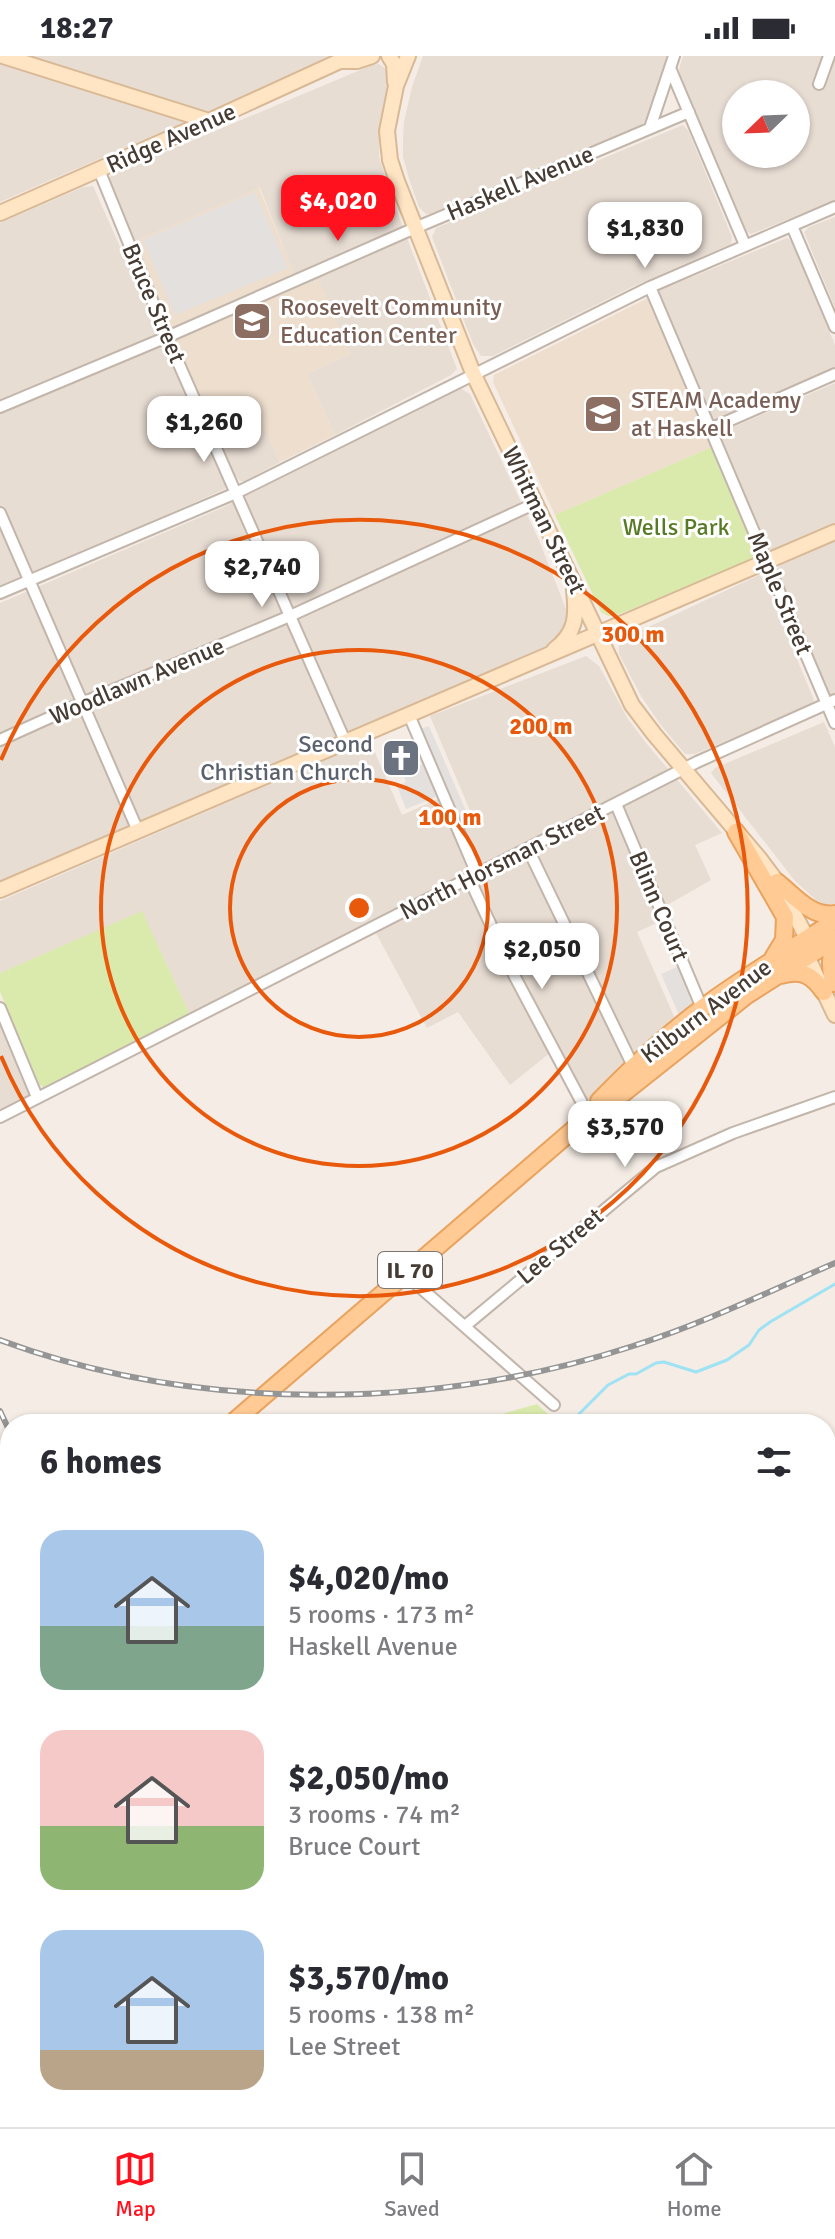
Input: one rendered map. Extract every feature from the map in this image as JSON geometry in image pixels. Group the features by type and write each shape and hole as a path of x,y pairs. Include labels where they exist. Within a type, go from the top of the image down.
{"main road":[{"path":"3,56 209,121"},
{"name":"Ridge Avenue","path":"0,213 342,59 357,61 372,56"},
{"name":"Whitman Street","path":"393,56 396,86"},
{"name":"Whitman Street","path":"408,56 389,114 388,146 397,181 473,373 632,705 777,882 831,988 835,1015"},
{"path":"0,890 835,532"},
{"path":"544,658 571,632 575,603 572,578"},
{"path":"736,832 785,917 784,940 773,969 803,973 831,988"},
{"path":"777,882 819,914 835,914"},
{"name":"Kilburn Avenue","path":"811,948 835,921"},
{"name":"Kilburn Avenue","path":"589,1116 599,1101 633,1066 702,1008 811,948 835,939"},
{"path":"831,988 830,964 835,945"},
{"name":"Kilburn Avenue","path":"243,1414 589,1116 606,1107 747,995 773,969"}],"street":[{"path":"650,128 674,56"},
{"path":"819,84 829,56"},
{"path":"670,68 745,245"},
{"name":"Haskell Avenue","path":"0,407 689,112"},
{"name":"Bruce Street","path":"99,170 167,337 345,741"},
{"path":"0,593 236,493 650,287 835,207"},
{"path":"792,226 835,327"},
{"name":"Maple Street","path":"650,287 766,560 831,702 835,723"},
{"path":"710,429 835,374"},
{"name":"Woodlawn Avenue","path":"0,740 290,616 536,503"},
{"path":"0,513 138,831"},
{"name":"North Horsman Street","path":"0,1117 684,768 831,702"},
{"path":"409,715 515,977 589,1116"},
{"name":"Blinn Court","path":"616,804 702,1008"},
{"path":"528,849 633,1066"},
{"path":"0,1008 37,1097"},
{"name":"Lee Street","path":"465,1326 656,1167 733,1133 835,1097"},
{"path":"405,1274 554,1405"}],"shaded area":[{"path":"0,56 337,56 0,202"},
{"path":"423,56 668,56 647,119 641,125 426,214 419,207 403,157 404,122"},
{"path":"683,56 835,56 835,201 751,234 745,231 680,74"},
{"path":"379,64 388,70 390,85 380,119 379,157 457,369 451,375 335,435 307,374 350,354 318,280 300,289 260,188 133,242 108,179 113,174"},
{"path":"683,125 688,130 732,237 731,244 634,286 493,356 481,356 473,344 432,237 436,228"},
{"path":"93,186 226,485 225,489 0,588 0,223 83,187"},
{"name":"Roosevelt Community Education Center","path":"259,188 300,288 319,280 350,354 307,374 335,435 280,462 265,430 223,448 133,242"},
{"path":"255,192 288,268 175,315 143,240"},
{"path":"835,217 835,308 804,232"},
{"path":"787,238 792,242 835,345 835,370 712,421 658,291"},
{"name":"STEAM Academy at Haskell","path":"648,298 712,447 555,515 493,382 494,375"},
{"path":"835,383 835,525 769,551 720,436 724,431"},
{"path":"462,389 470,394 538,538 566,609 569,625 552,644 0,883 0,603 224,507"},
{"path":"265,429 280,462 240,481 223,448"},
{"path":"835,541 835,695 830,696 775,572 781,564"},
{"path":"759,575 764,580 814,700 812,705 695,754 685,754 641,696 619,654 619,645 625,638"},
{"path":"586,656 599,666 628,719 646,743 722,833 695,845 711,880 655,912 659,922 637,932 676,1021 589,1099 584,1101 556,1048 510,1085 458,1012 427,1028 370,922 190,1015 142,912 0,973 0,901 370,741 402,815 438,799 452,829 474,820 430,716"},
{"path":"824,722 835,747 835,907 817,901 795,881 711,773 715,768"},
{"path":"429,726 470,820 456,826 443,794 406,809 397,786 406,782 403,773 429,761 416,731"},
{"path":"684,964 700,1001 680,1017 661,974"},
{"path":"0,1019 32,1095 0,1112"}],"green space":[{"name":"Wells Park","path":"712,447 755,553 751,561 617,615 609,616 601,612 555,515"},
{"path":"142,911 190,1015 44,1088 39,1084 0,992 0,973"},
{"path":"537,1404 548,1414 502,1414"}],"waterway":[{"path":"579,1414 608,1385 656,1363 664,1362 696,1372 727,1360 749,1345 759,1330 770,1322 835,1284"}],"railway":[{"path":"0,1340 76,1364 154,1381 234,1391 316,1395 397,1392 478,1383 557,1367 633,1346 710,1318 835,1263"}],"place":[{"name":"Roosevelt Community Education Center","path":"252,321"},
{"name":"STEAM Academy at Haskell","path":"603,414"},
{"name":"Second Christian Church","path":"401,758"}]}
